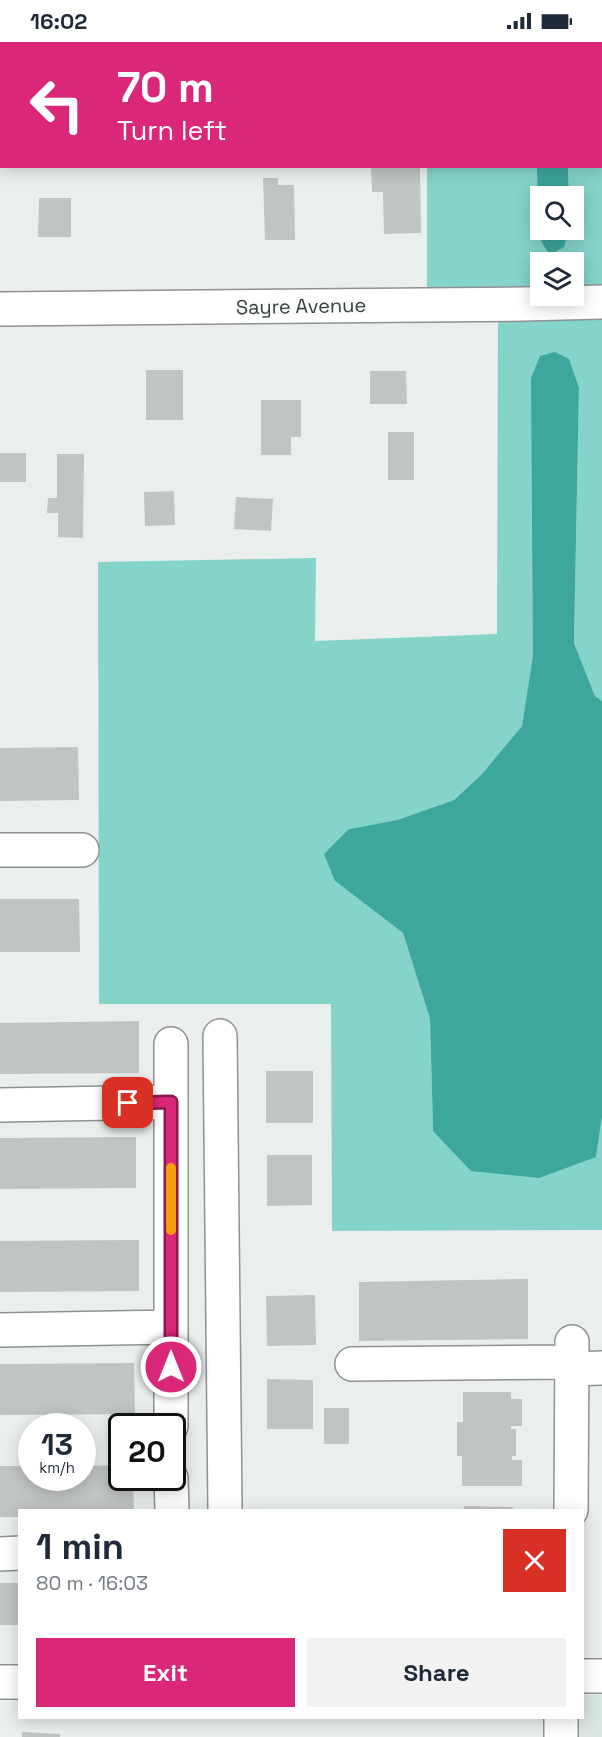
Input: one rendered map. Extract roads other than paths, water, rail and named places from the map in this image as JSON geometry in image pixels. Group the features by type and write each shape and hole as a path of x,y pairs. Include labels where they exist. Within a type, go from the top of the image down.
{"street":[{"name":"Sayre Avenue","path":"0,309 602,302"},
{"path":"0,850 82,850"},
{"path":"220,1036 225,1509"},
{"path":"171,1044 171,1413"},
{"path":"0,1105 171,1102"},
{"path":"0,1330 171,1327"},
{"path":"352,1365 579,1360 571,1509"},
{"path":"171,1491 172,1509"},
{"path":"0,1554 18,1553"},
{"path":"584,1676 602,1676"},
{"path":"0,1682 18,1682"},
{"path":"561,1719 561,1737"}]}
